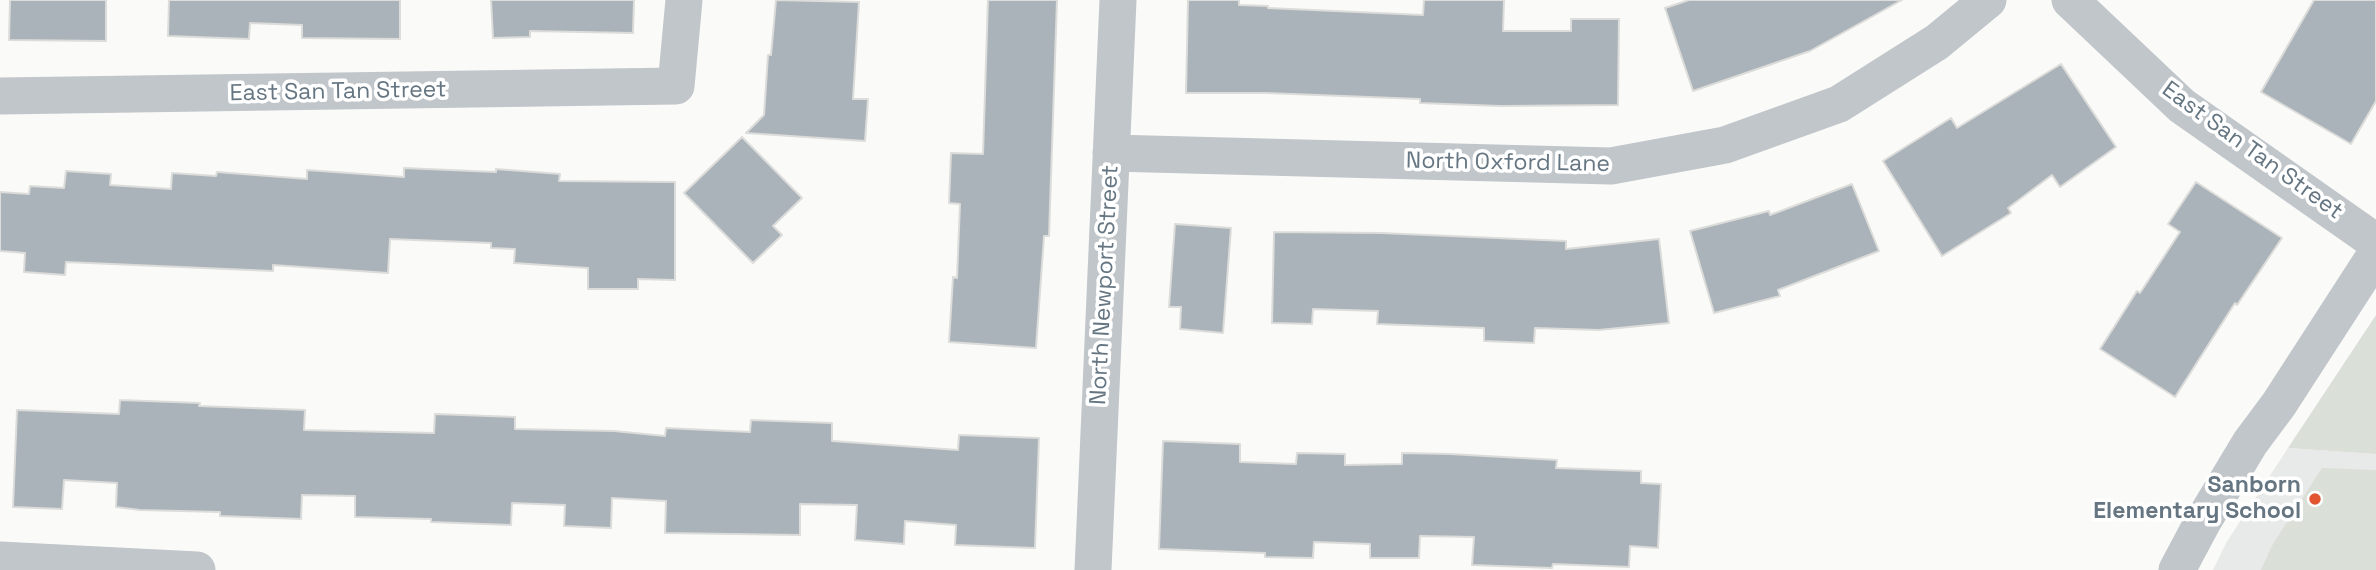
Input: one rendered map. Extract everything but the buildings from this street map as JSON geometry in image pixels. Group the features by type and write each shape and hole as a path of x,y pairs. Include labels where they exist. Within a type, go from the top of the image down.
{"street":[{"name":"East San Tan Street","path":"0,96 676,86 684,0"},
{"name":"North Newport Street","path":"1093,570 1118,0"},
{"name":"North Oxford Lane","path":"1111,153 1611,166 1725,145 1839,104 1937,42 1988,0"},
{"name":"East San Tan Street","path":"2070,0 2182,106 2376,242"},
{"path":"2177,570 2249,443 2279,404 2376,254"},
{"path":"0,560 197,570"}],"shaded area":[{"path":"2376,315 2376,454 2288,448"},
{"name":"Sanborn Elementary School","path":"2288,448 2376,454 2376,570 2213,570 2226,543"},
{"path":"2322,468 2376,470 2376,570 2261,570 2273,544"}],"place":[{"name":"Sanborn Elementary School","path":"2315,499"}]}
